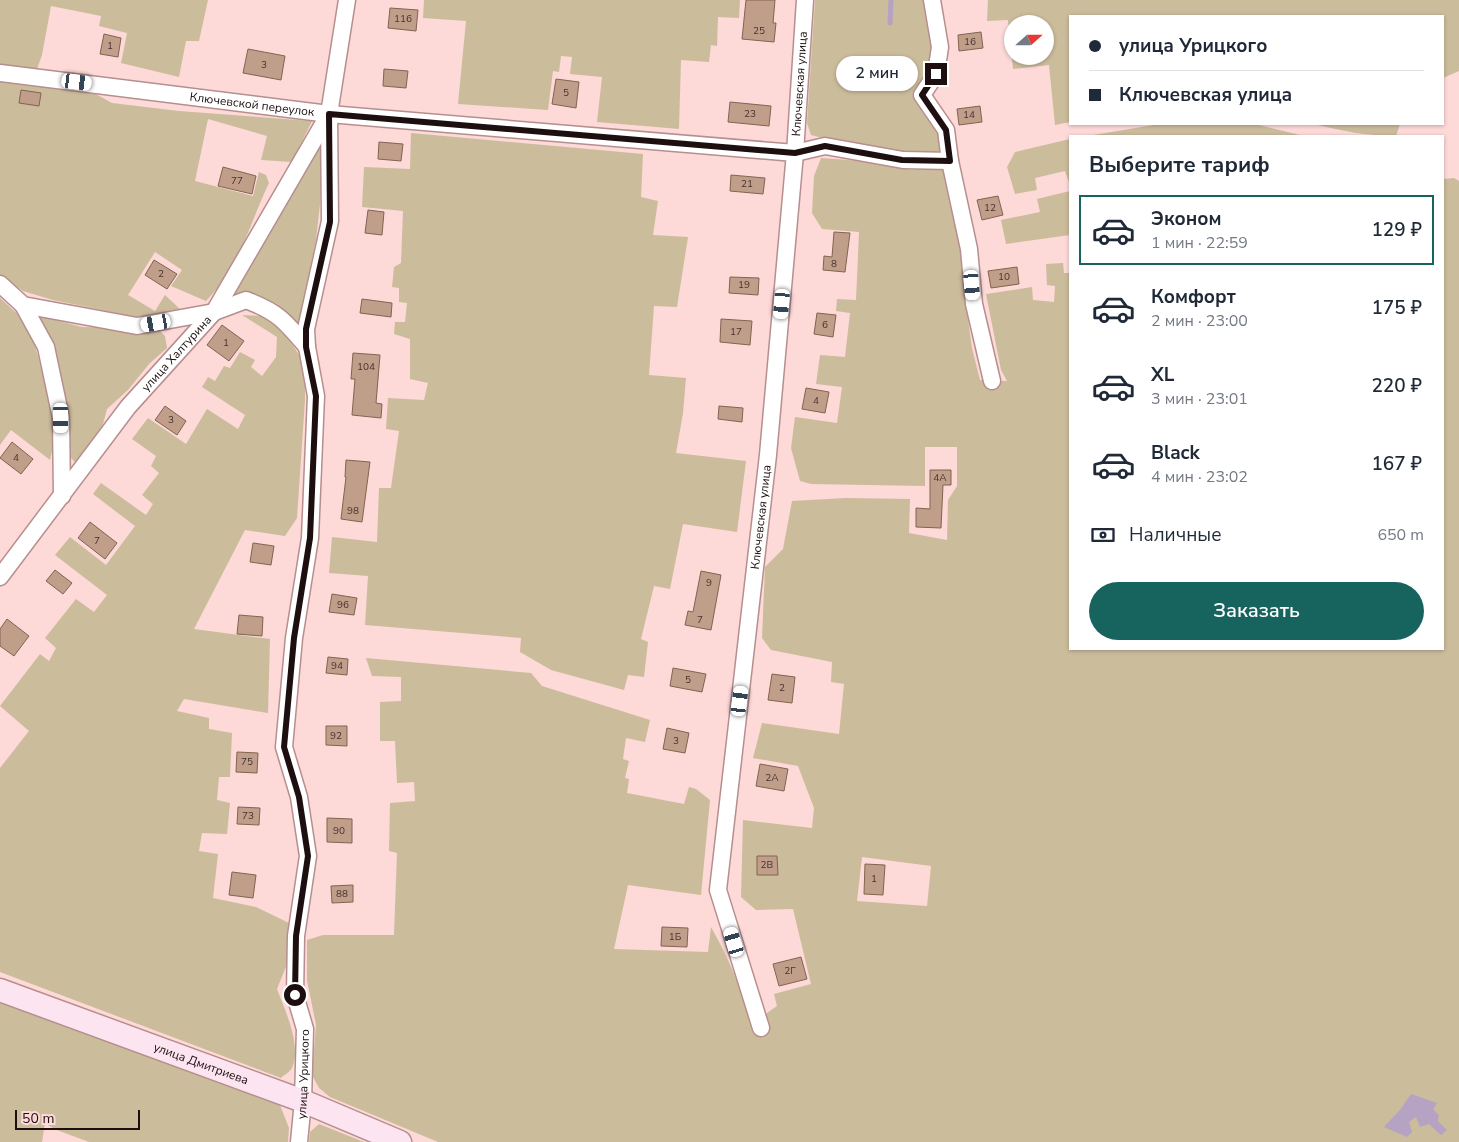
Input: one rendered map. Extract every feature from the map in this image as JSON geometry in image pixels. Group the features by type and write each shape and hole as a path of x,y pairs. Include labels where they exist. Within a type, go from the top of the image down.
{"street":[{"name":"улица Урицкого","path":"299,1142 303,1101 305,1029 295,995 296,936 308,856 299,797 284,747 294,638 310,538 316,396 306,347 306,329 330,222 329,114 347,0"},
{"name":"Ключевская улица","path":"761,1028 718,890 768,455 795,153 806,0"},
{"path":"932,0 940,48 936,74 922,95 946,130 950,161 969,249 974,304 992,381"},
{"name":"Ключевской переулок","path":"0,73 329,114 795,153 825,146 902,160 950,161"},
{"name":"улица Халтурина","path":"0,577 128,407 214,312 329,114"},
{"path":"0,284 23,305 46,346 61,418 62,496"},
{"path":"23,305 137,326 214,312 246,300 267,308 286,322 306,347"},
{"name":"улица Дмитриева","path":"0,990 303,1101 400,1142"}],"shaded area":[{"path":"0,0 208,0 199,41 186,41 179,77 121,63 127,33 99,26 101,16 51,6 42,55 37,69 0,64"},
{"path":"424,0 740,0 739,18 718,17 717,46 711,45 709,62 681,60 679,129 597,122 602,77 570,74 572,57 561,56 559,72 553,71 548,110 458,104 466,21 423,18"},
{"path":"815,0 925,0 933,47 928,73 912,95 938,133 940,154 875,149 811,135 807,123"},
{"path":"988,0 1459,0 1459,71 1444,78 1444,15 1069,15 1069,122 1055,125 1049,65 1054,65 1054,15 1004,15 1004,20 987,21"},
{"path":"1013,65 1049,65 1013,69"},
{"path":"0,81 94,93 112,103 179,111 312,121 292,162 261,160 267,136 208,119 195,181 253,196 259,172 266,175 269,183 231,268 222,283 206,301 171,286 182,270 155,252 128,295 155,311 165,295 183,312 146,319 53,300 23,291 0,275"},
{"path":"1154,125 1259,125 1300,135 1093,135"},
{"path":"1318,125 1400,125 1396,135 1375,135"},
{"path":"411,133 643,154 641,197 658,201 653,235 688,237 677,307 654,306 649,375 686,378 683,413 676,453 746,461 737,532 683,524 670,589 654,586 641,639 648,642 644,677 628,675 624,690 551,670 520,652 521,638 365,625 368,576 329,573 332,537 377,542 379,488 391,488 399,431 386,429 388,398 424,400 428,383 410,379 410,339 394,334 395,322 405,322 407,303 399,302 399,288 392,287 394,267 401,263 403,211 362,207 364,167 410,169"},
{"path":"323,139 320,204 316,240 298,325 282,309 266,299 245,294 229,299"},
{"path":"1069,139 1069,182 1065,171 1035,178 1037,190 1015,194 1007,167 1015,152"},
{"path":"821,158 862,161 910,170 943,169 961,242 964,291 972,348 980,380 1007,381 1001,370 986,294 1032,287 1033,300 1054,302 1055,286 1047,285 1046,264 1063,263 1064,273 1069,273 1069,650 1444,650 1444,179 1454,178 1459,181 1459,1142 438,1142 330,1097 319,1088 312,1075 316,1025 307,980 307,940 323,935 394,935 397,853 389,851 390,803 415,801 414,782 397,783 395,741 380,741 380,702 401,701 401,677 372,676 366,658 531,673 542,686 650,720 645,742 626,738 623,759 629,761 625,778 629,779 627,793 684,804 689,787 696,789 710,800 701,895 628,885 614,949 708,952 711,927 724,950 734,974 750,1025 777,1006 774,994 811,984 793,909 756,910 741,897 743,820 812,828 814,808 798,766 753,758 762,723 839,734 844,684 831,682 832,662 771,650 762,638 765,567 783,549 792,501 845,498 910,499 909,533 947,540 948,500 957,486 957,447 925,447 925,486 811,484 800,481 791,448 795,417 837,423 842,387 816,384 820,355 845,357 850,313 836,311 837,299 856,300 859,232 822,229 812,213 814,176","holes":["862,857 931,866 927,906 857,901"]},
{"path":"1069,191 1069,235 1006,244 1001,220 1040,212 1037,199"},
{"path":"0,298 24,320 33,338 54,415 54,442 50,460 11,430 0,445"},
{"path":"36,315 82,327 158,329 165,336 167,348 149,364 128,390 107,409 103,424 78,465 71,458 68,417 57,358"},
{"path":"242,315 263,316 276,325 288,337 299,355 305,376 297,518 285,536 245,530 194,629 270,639 268,713 184,699 177,711 209,718 209,729 232,733 230,777 219,777 217,800 230,803 227,834 202,833 199,851 218,854 213,898 256,907 289,923 287,964 277,989 294,1039 295,1059 292,1068 281,1078 0,972 0,768 29,731 0,706 40,654 49,661 56,648 45,638 76,599 94,612 107,595 55,555 70,537 106,565 135,526 93,494 101,483 146,515 153,504 142,495 159,473 151,466 156,456 132,439 148,418 186,444 207,409 238,429 245,415 202,387 208,377 215,381 224,366 230,368 240,352 255,360 251,367 262,376 276,357 277,337"},
{"path":"0,1000 280,1105 289,1128 288,1142 89,1142 54,1129 45,1123 42,1142 0,1142"},
{"path":"1411,1094 1437,1103 1433,1109 1439,1115 1438,1121 1447,1130 1441,1135 1429,1124 1420,1127 1416,1117 1409,1122 1412,1132 1407,1137 1384,1127 1400,1110"},
{"path":"319,1124 364,1142 309,1142 310,1132"}],"building":[{"path":"746,0 775,0 773,23 776,23 774,42 742,39"},
{"path":"390,8 418,10 416,31 388,28"},
{"path":"981,32 983,48 959,51 958,35"},
{"path":"104,34 121,38 118,57 100,54"},
{"path":"248,49 285,56 281,80 243,73"},
{"path":"384,69 408,71 406,88 383,86"},
{"path":"556,79 579,82 576,108 552,104"},
{"path":"21,90 41,93 39,106 19,103"},
{"path":"730,102 771,106 769,126 728,122"},
{"path":"980,106 982,122 959,125 957,109"},
{"path":"379,142 403,144 401,161 378,159"},
{"path":"223,167 256,176 252,194 218,186"},
{"path":"731,175 765,178 763,194 730,191"},
{"path":"998,196 1003,215 982,220 977,200"},
{"path":"368,210 384,212 382,235 365,233"},
{"path":"834,232 850,233 845,272 823,270 824,256 832,257"},
{"path":"154,260 177,274 167,289 145,275"},
{"path":"1017,267 1019,284 991,288 988,271"},
{"path":"730,277 759,278 758,295 729,293"},
{"path":"362,299 392,303 391,317 360,313"},
{"path":"817,313 836,315 833,337 814,334"},
{"path":"721,319 752,321 750,345 720,342"},
{"path":"222,325 244,341 229,361 207,345"},
{"path":"353,353 380,355 376,403 382,404 381,418 352,415 355,379 351,379"},
{"path":"806,388 829,392 825,413 802,409"},
{"path":"165,406 186,421 177,435 155,420"},
{"path":"719,406 743,408 742,422 718,419"},
{"path":"12,442 33,459 21,474 0,458"},
{"path":"346,460 370,462 362,522 341,519"},
{"path":"930,470 951,470 951,485 943,485 941,528 916,527 916,508 930,509"},
{"path":"90,522 117,543 105,559 78,538"},
{"path":"253,543 274,546 271,565 250,562"},
{"path":"55,570 72,583 63,594 46,581"},
{"path":"701,571 721,575 711,630 685,625 688,611 693,612"},
{"path":"332,594 357,598 354,615 329,612"},
{"path":"239,615 263,617 262,636 237,634"},
{"path":"7,619 29,636 14,656 0,646 0,629"},
{"path":"328,657 348,659 347,675 326,673"},
{"path":"673,668 706,674 702,692 670,686"},
{"path":"772,674 795,677 792,703 768,700"},
{"path":"326,726 347,726 347,746 326,745"},
{"path":"667,728 689,733 685,753 663,749"},
{"path":"237,752 258,753 257,773 236,772"},
{"path":"760,764 788,769 784,791 756,786"},
{"path":"238,807 260,808 259,825 237,824"},
{"path":"327,818 352,819 352,843 327,842"},
{"path":"757,856 777,856 778,875 757,875"},
{"path":"865,864 885,865 883,895 864,894"},
{"path":"232,872 256,875 253,898 229,895"},
{"path":"353,885 353,902 332,903 331,886"},
{"path":"662,927 688,928 687,947 661,946"},
{"path":"801,957 807,979 779,986 773,964"}],"waterway":[{"path":"890,23 891,0"}],"route":[{"path":"295,995 296,936 308,856 299,797 284,747 294,638 310,538 316,396 306,347 306,329 330,222 329,114 795,153 825,146 902,160 950,161 946,130 922,95 936,74"}]}
